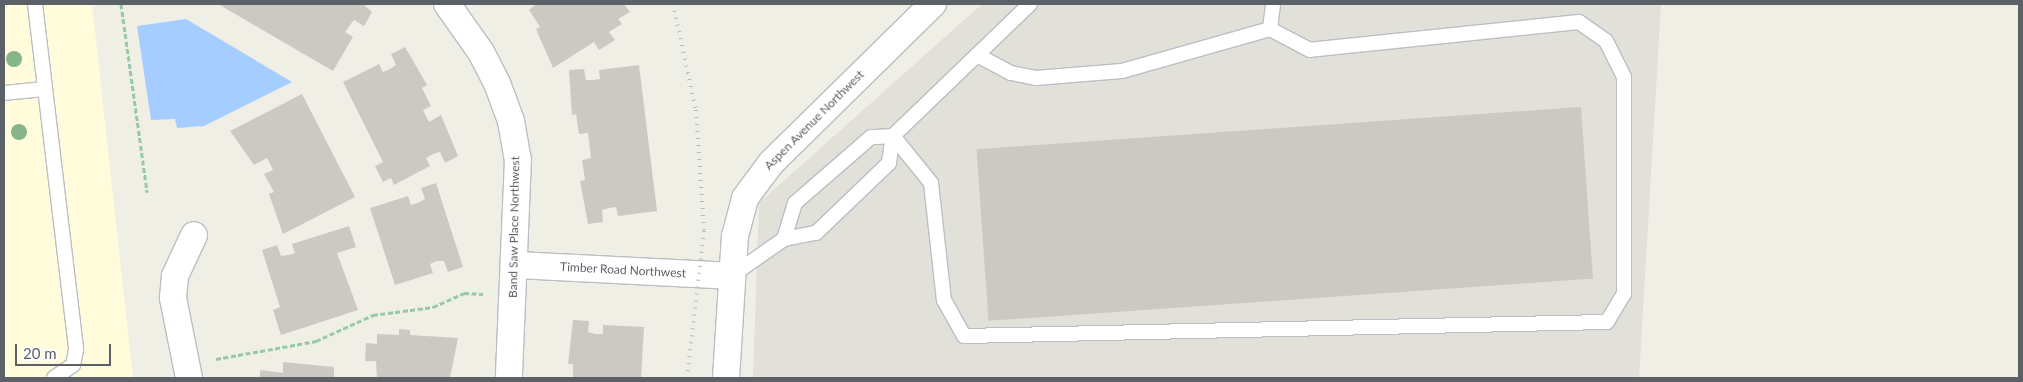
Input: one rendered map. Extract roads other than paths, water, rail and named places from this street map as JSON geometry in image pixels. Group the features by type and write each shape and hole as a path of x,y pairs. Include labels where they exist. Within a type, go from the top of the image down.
{"street":[{"name":"Band Saw Place Northwest","path":"447,4 481,52 512,121 518,159 515,265 508,378"},
{"name":"Aspen Avenue Northwest","path":"726,378 731,276 745,198 763,170 933,4"},
{"path":"189,378 174,298 174,276 194,235"},
{"name":"Timber Road Northwest","path":"515,265 731,276"}],"lane":[{"path":"35,4 76,350 73,365 54,378"},
{"path":"731,276 784,239 816,233 889,163 893,136 1030,4"},
{"path":"1270,29 1273,4"},
{"path":"893,136 931,184 944,300 964,336 1607,322 1624,294 1624,77 1606,42 1579,22 1310,50 1270,29 1122,72 1036,78 1011,73 977,55"},
{"path":"4,93 45,89"},
{"path":"784,239 795,203 871,137 893,136"}],"water":[{"path":"186,19 292,82 204,126 177,128 175,119 151,120 137,26"}],"railway":[{"path":"673,4 696,110 704,231 687,378"}]}
